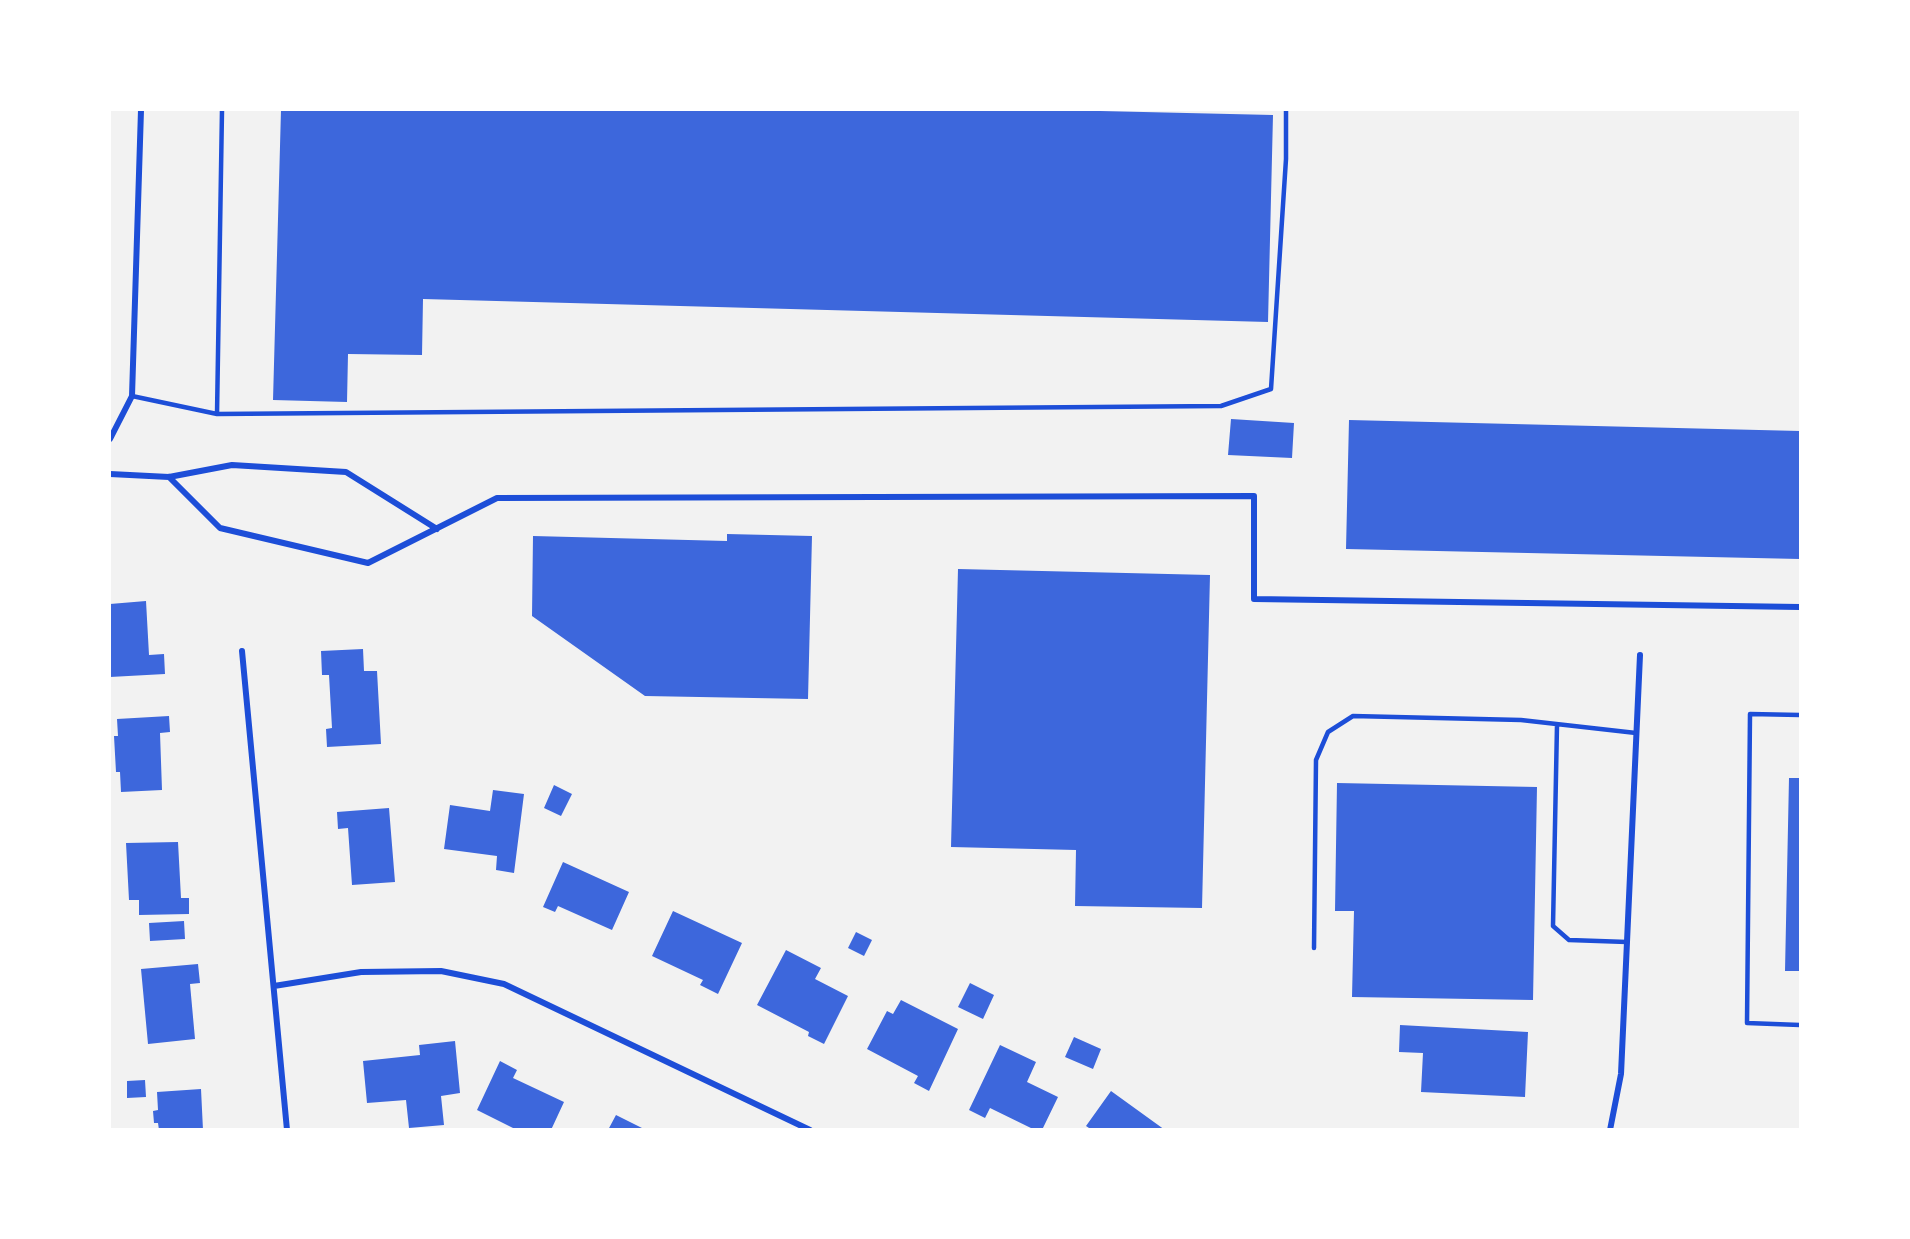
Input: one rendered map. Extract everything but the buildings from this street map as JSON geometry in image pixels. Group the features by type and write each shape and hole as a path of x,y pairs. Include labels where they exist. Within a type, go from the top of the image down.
{"street":[{"path":"110,439 132,396 141,110"},
{"path":"110,474 169,477 232,465 346,472 437,529"},
{"path":"169,477 220,528 368,563 497,498 1254,496 1254,599 1800,607"},
{"path":"242,651 287,1130"},
{"path":"1610,1130 1621,1074 1640,655"},
{"path":"274,986 361,972 441,971 504,984 810,1130"}],"lane":[{"path":"217,414 222,110"},
{"path":"132,396 217,414 1221,406 1271,389 1285,171 1286,110"},
{"path":"1800,715 1750,714 1748,1023 1800,1025"},
{"path":"1314,948 1316,760 1328,732 1353,716 1521,720 1636,733"},
{"path":"1557,725 1553,926 1569,940 1627,942"}]}
